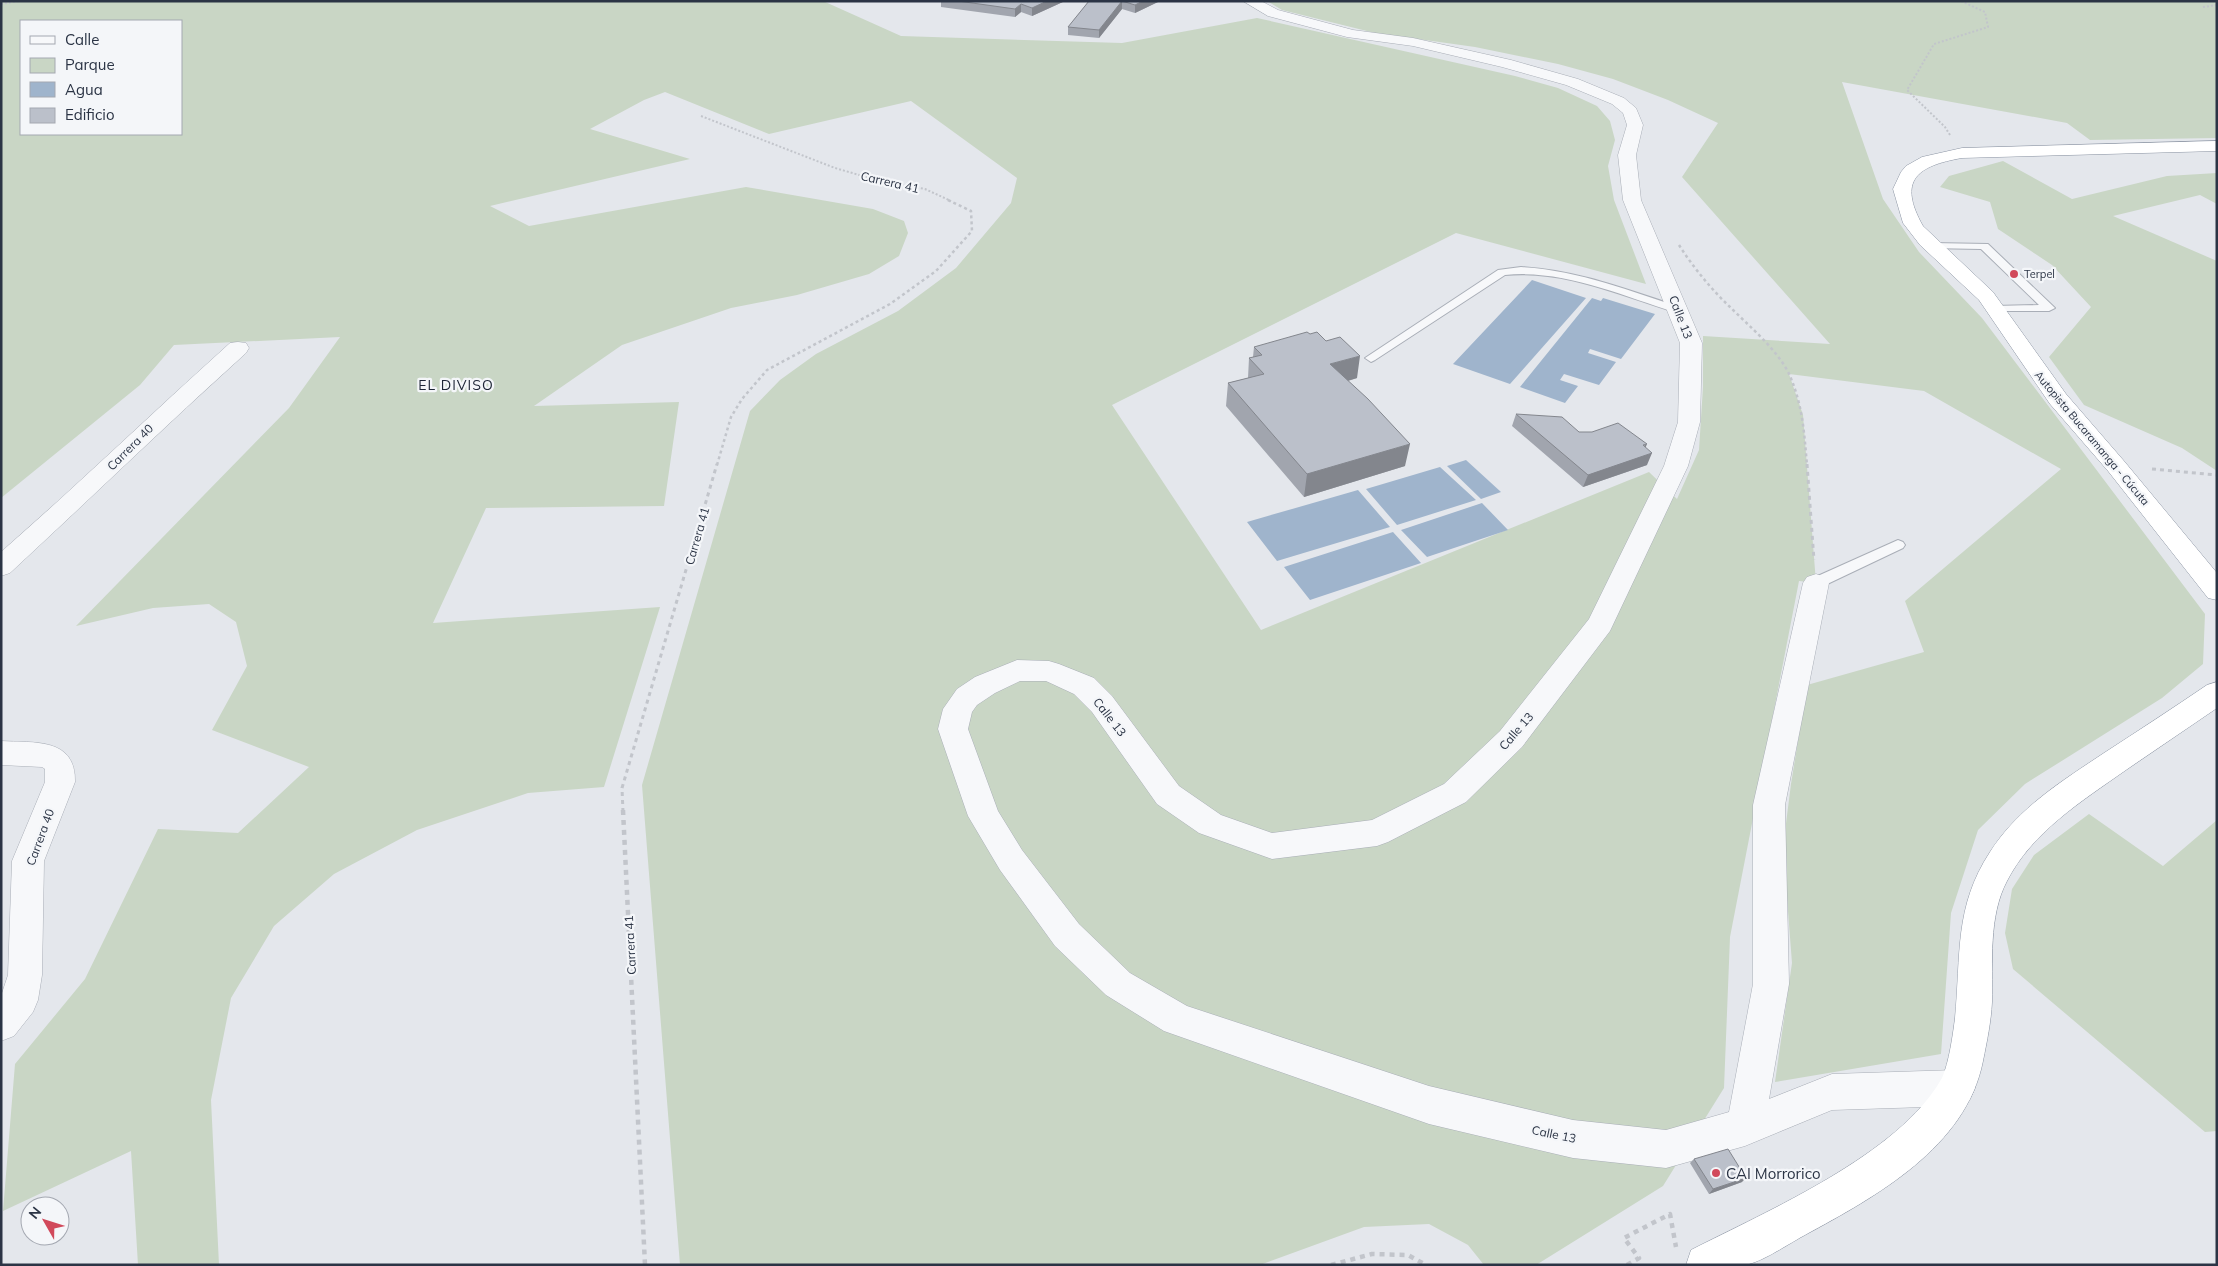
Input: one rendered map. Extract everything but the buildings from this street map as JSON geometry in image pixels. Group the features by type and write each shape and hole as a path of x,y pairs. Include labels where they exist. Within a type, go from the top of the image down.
{"highway":[{"name":"Autopista Bucaramanga - Cúcuta","path":"2217,146 1962,153 1927,161 1912,170 1903,182 1903,195 1911,222 1932,246 1977,285 2058,399 2116,466 2217,591"},
{"path":"1692,1260 1838,1194 1883,1165 1931,1124 1956,1088 1967,1048 1975,1006 1976,957 1981,907 1996,868 2019,837 2056,803 2217,693"}],"street":[{"name":"Calle 13","path":"1250,1 1273,13 1352,34 1413,42 1506,63 1572,82 1618,101 1630,111 1635,125 1627,155 1632,200 1692,343 1688,422 1676,466 1600,624 1511,739 1455,793 1377,834 1272,846 1210,824 1168,795 1102,704 1084,686 1049,671 1017,670 985,685 967,697 958,709 953,729 966,770 984,816 1011,860 1067,934 1118,984 1177,1020 1430,1105 1573,1139 1666,1149 1745,1127 1832,1092 1956,1088"},
{"name":"Carrera 40","path":"1,567 95,482 156,421 238,348"},
{"path":"1745,1127 1771,984 1769,805 1816,583"},
{"name":"Carrera 40","path":"1,753 46,756 55,760 60,768 60,782 28,861 24,975 20,1000 1,1024"}],"lane":[{"path":"1932,246 1984,246 2049,308 1995,309"},
{"path":"1371,358 1502,272 1512,269 1527,269 1560,274 1679,310"},
{"path":"1816,583 1898,545"}],"path":[{"path":"1,4 19,1"},
{"path":"1961,1 1985,12 1988,27 1934,44 1907,90 1945,127 1962,153"},
{"path":"2203,8 2217,5"},
{"name":"Carrera 41","path":"645,1265 622,788 675,614 731,417 742,399 767,370 842,328 890,304 936,271 972,231 971,211 925,190 872,179 835,168 792,152 728,124 701,116"},
{"path":"1678,243 1687,258 1728,305 1762,337 1788,374 1803,416 1816,583"},
{"path":"2116,466 2217,475"},
{"path":"1627,1265 1639,1258 1624,1238 1670,1214 1692,1260"},
{"path":"1331,1265 1372,1254 1408,1255 1426,1265"}],"green space":[{"path":"1,1 823,1 901,36 1122,43 1257,18 1515,76 1558,88 1597,106 1610,121 1615,140 1608,166 1614,200 1646,284 1456,233 1112,405 1261,630 1649,472 1677,499 1699,450 1703,387 1703,336 1830,344 1682,177 1718,123 1668,100 1613,79 1558,64 1475,47 1375,33 1282,10 1267,1 2217,1 2217,138 2090,140 2067,123 1842,82 1883,199 1919,252 1982,318 2205,614 2203,664 2162,698 2025,784 1978,830 1951,913 1941,1054 1775,1082 1792,963 1783,847 1807,685 1924,652 1905,601 2061,469 1924,391 1789,374 1803,415 1816,583 1799,581 1730,937 1724,1088 1663,1186 1536,1265 1484,1265 1468,1245 1429,1224 1364,1227 1260,1265 680,1265 642,785 750,411 780,380 816,354 898,311 956,268 1011,203 1017,178 911,101 769,134 665,92 644,100 590,129 690,159 490,206 529,226 746,187 873,209 904,221 908,233 899,256 869,274 797,295 731,308 622,345 534,406 679,402 664,506 486,508 433,623 660,607 604,787 528,793 417,830 334,874 274,926 231,998 211,1100 219,1265 138,1265 131,1151 35,1196 20,1196 20,1203 3,1211 15,1064 85,979 158,829 238,833 309,767 212,730 247,666 236,622 209,604 153,608 76,626 289,408 340,337 174,345 140,385 1,498"},
{"path":"2003,161 2072,199 2167,176 2217,173 2217,204 2200,195 2113,216 2217,261 2217,471 2182,448 2084,405 2049,357 2091,307 2052,265 1998,229 1990,202 1940,187 1949,176"},
{"path":"2089,814 2163,866 2217,820 2217,1131 2205,1132 2013,969 2005,933 2012,889 2034,855"}],"water":[{"path":"1532,280 1586,298 1510,384 1453,364"},
{"path":"1592,298 1601,301 1603,298 1655,314 1621,359 1590,349 1588,353 1616,362 1599,385 1564,374 1560,380 1578,386 1565,403 1520,387"},
{"path":"1466,460 1501,492 1481,499 1447,466"},
{"path":"1440,467 1476,500 1397,525 1366,489"},
{"path":"1358,490 1390,527 1277,561 1247,522"},
{"path":"1482,503 1508,530 1427,557 1401,530"},
{"path":"1393,532 1421,563 1310,600 1284,567"}],"place":[{"name":"Terpel","path":"2014,274"},
{"name":"CAI Morrorico","path":"1716,1173"}],"district":[{"name":"EL DIVISO","path":"456,385"}]}
